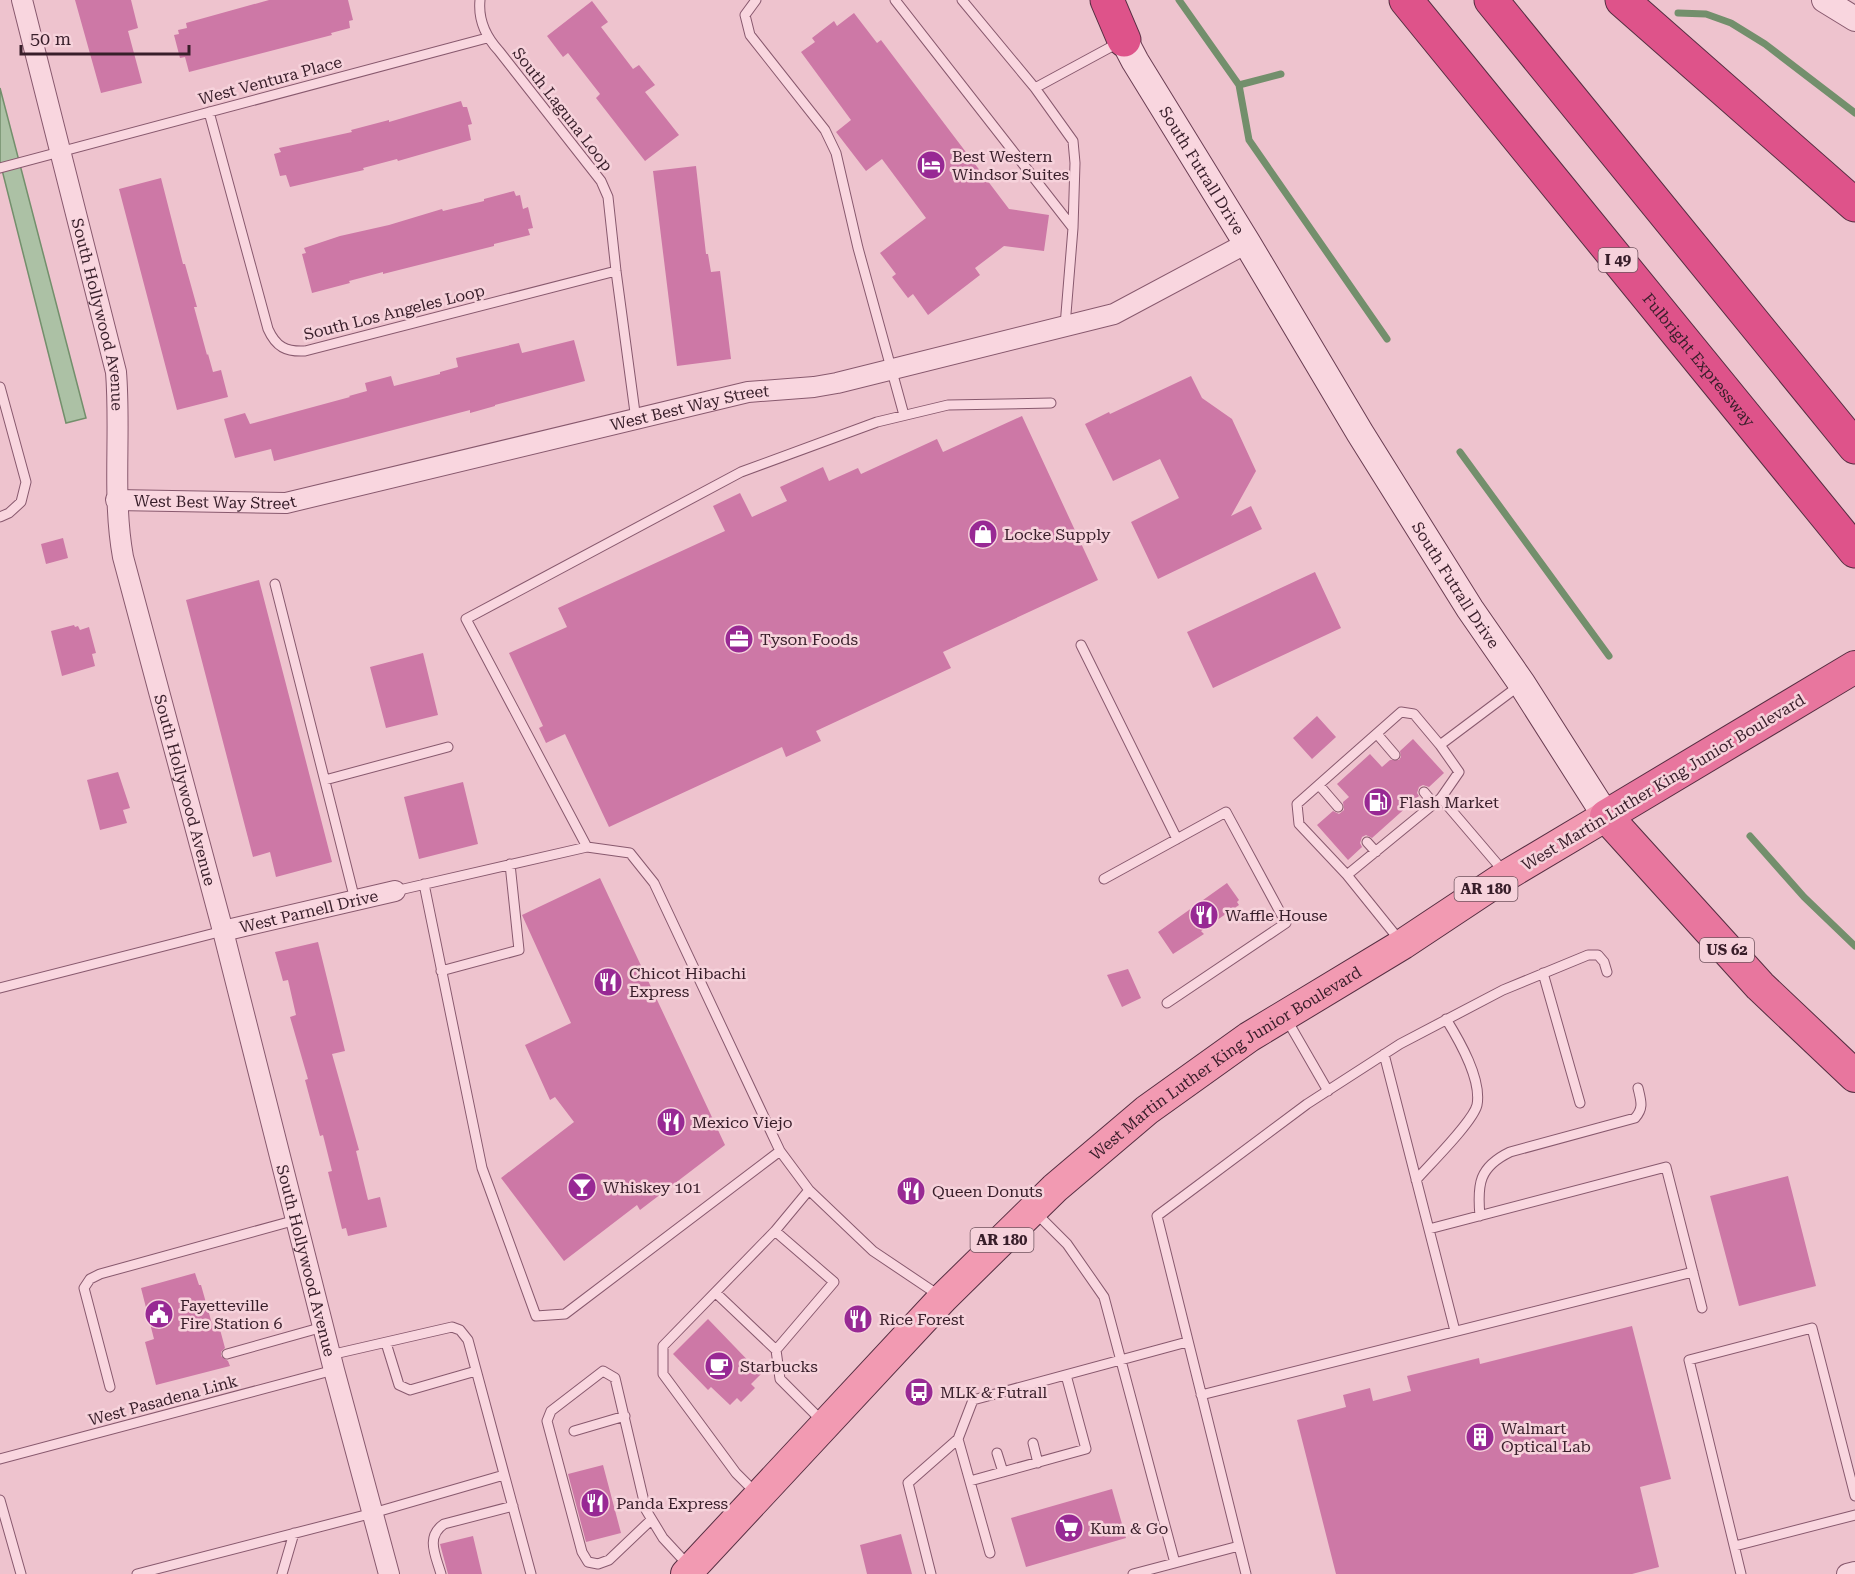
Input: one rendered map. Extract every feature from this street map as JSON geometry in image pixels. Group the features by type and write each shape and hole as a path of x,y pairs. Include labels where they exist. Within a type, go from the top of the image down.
{"highway":[{"path":"1107,0 1124,40"},
{"name":"Fulbright Expressway","path":"1406,0 1855,551"},
{"path":"1491,0 1855,447"},
{"path":"1622,0 1855,205"},
{"name":"West Martin Luther King Junior Boulevard","path":"1606,816 1855,667"},
{"name":"South Futrall Drive","path":"1606,816 1760,986 1855,1076"}],"main road":[{"name":"South Futrall Drive","path":"1124,40 1360,433 1470,609 1522,684 1606,816"},
{"name":"West Martin Luther King Junior Boulevard","path":"689,1571 943,1298 1055,1188 1147,1110 1249,1037 1403,944 1507,875 1606,816"}],"street":[{"name":"South Hollywood Avenue","path":"22,0 116,372 119,412 116,500 123,557 223,931 332,1363 389,1574"},
{"path":"1824,0 1855,19"},
{"name":"West Best Way Street","path":"116,500 286,503 748,393 814,387 891,370 1114,314 1247,243"},
{"name":"West Parnell Drive","path":"223,931 395,891"},
{"path":"1846,1574 1855,1572"}],"lane":[{"name":"South Laguna Loop","path":"480,0 487,38 601,181 608,197 636,420"},
{"path":"756,0 745,15 750,35 825,130 836,153 904,416"},
{"path":"895,0 1073,228"},
{"path":"962,0 1035,88 1073,141 1075,163 1073,228 1065,327"},
{"name":"West Ventura Place","path":"0,168 487,38"},
{"path":"1035,88 1124,40"},
{"name":"South Los Angeles Loop","path":"209,112 268,329 280,347 291,352 305,351 616,271"},
{"path":"0,387 26,482 21,501 9,513 0,517"},
{"path":"587,847 466,619 741,472 877,422 948,405 1051,403"},
{"path":"275,584 355,900"},
{"path":"1081,645 1177,839"},
{"path":"1440,745 1522,684"},
{"path":"1347,875 1437,801 1459,772 1414,714 1401,712 1297,804 1299,824 1347,875 1403,944"},
{"path":"1377,734 1395,755"},
{"path":"325,780 448,747"},
{"path":"1319,785 1338,807"},
{"path":"1424,792 1437,801 1507,875"},
{"path":"1104,879 1226,812 1286,923 1167,1003"},
{"path":"1368,842 1376,852"},
{"path":"395,891 587,847 630,853 654,883 780,1151 809,1190 873,1251 943,1298"},
{"path":"441,971 519,950 510,864"},
{"path":"424,884 482,1168 536,1316 565,1314 780,1151"},
{"path":"0,988 223,931"},
{"path":"1246,1574 1156,1216 1224,1164 1328,1091 1400,1044 1446,1019 1503,990 1588,955 1598,955 1604,962 1607,972"},
{"path":"1544,973 1580,1103"},
{"path":"1284,1016 1328,1091"},
{"path":"1416,1180 1469,1119 1476,1106 1477,1094 1467,1053 1446,1019"},
{"path":"1384,1054 1455,1331"},
{"path":"1480,1216 1478,1193 1483,1175 1495,1159 1510,1152 1635,1118 1641,1110 1642,1102 1638,1088"},
{"path":"1429,1229 1666,1167 1702,1308"},
{"path":"759,1496 736,1473 663,1374 663,1346 775,1231 809,1190"},
{"path":"1032,1210 1067,1244 1104,1297 1175,1563"},
{"path":"110,1387 84,1288 90,1279 100,1274 296,1220"},
{"path":"775,1231 834,1282 776,1350"},
{"path":"1201,1395 1694,1272"},
{"path":"716,1293 776,1350 780,1379 825,1425"},
{"path":"226,1354 323,1327"},
{"name":"West Pasadena Link","path":"0,1459 332,1363 386,1342 452,1328 460,1330 468,1340 476,1371"},
{"path":"1742,1574 1689,1360 1812,1328 1855,1496"},
{"path":"386,1342 399,1385 404,1389 410,1390 476,1371 531,1574"},
{"path":"931,1574 908,1483 958,1439 974,1400 984,1403 1066,1375 1187,1342"},
{"path":"651,1520 609,1560 598,1564 588,1562 582,1552 548,1421 551,1411 603,1371 615,1378 646,1509 663,1538 689,1571"},
{"path":"970,1482 1086,1449 1066,1375"},
{"path":"574,1431 625,1416"},
{"path":"958,1439 990,1553"},
{"path":"1033,1443 1038,1463"},
{"path":"997,1453 1003,1472"},
{"path":"137,1574 373,1513 504,1475"},
{"path":"0,1500 21,1574"},
{"path":"441,1574 433,1545 433,1536 437,1528 444,1524 513,1506"},
{"path":"1735,1546 1855,1515"},
{"path":"282,1574 294,1533"},
{"path":"1133,1574 1239,1546"}],"shaded area":[{"path":"0,88 86,418 66,423 0,162"}],"building":[{"path":"75,0 131,0 138,28 128,31 142,83 101,93"},
{"path":"269,0 348,0 353,20 349,21 350,28 331,33 332,35 189,72 185,57 180,58 174,35 179,34 178,30 187,28 186,23"},
{"path":"592,1 608,22 601,27 633,69 639,65 655,85 645,92 679,135 645,161 596,98 600,94 568,53 563,57 547,36"},
{"name":"Best Western Windsor Suites","path":"854,13 877,43 881,40 1009,209 1049,215 1044,251 1004,246 975,268 980,275 928,315 913,294 908,298 892,277 896,274 880,253 926,218 882,159 866,171 836,132 851,120 801,52 815,42 812,38 834,21 837,26"},
{"path":"461,101 463,107 467,107 472,124 468,125 471,140 398,161 397,159 363,168 364,170 290,187 286,175 280,176 274,154 281,152 279,148 352,132 351,130 389,120 389,122"},
{"path":"696,166 706,254 708,254 711,272 720,271 731,359 677,366 653,171"},
{"path":"161,178 183,264 185,264 197,307 194,307 207,355 213,372 221,370 228,397 177,410 119,189"},
{"path":"514,191 516,196 520,195 523,209 528,207 533,228 528,229 530,235 349,281 350,283 312,293 302,254 306,253 304,248 340,236 389,225 442,209 443,211 484,201 484,199"},
{"path":"574,340 585,381 470,413 470,410 274,461 271,449 235,458 224,419 245,413 250,424 350,397 367,391 365,383 391,376 394,386 440,374 440,372 458,367 456,358 519,343 522,353"},
{"path":"1191,376 1202,398 1232,419 1256,471 1231,516 1251,506 1262,529 1158,579 1131,522 1179,498 1160,459 1113,481 1085,424"},
{"name":"Tyson Foods","path":"1022,416 1098,580 943,652 951,668 816,731 821,741 786,757 782,747 609,827 565,734 546,743 539,728 543,726 509,653 567,627 558,608 725,531 713,506 740,493 752,517 787,501 780,487 823,467 829,481 858,468 861,474 937,439 943,452"},
{"path":"63,538 68,558 46,564 41,544"},
{"path":"1315,572 1341,628 1213,688 1187,632"},
{"path":"259,580 332,862 276,877 270,852 253,857 186,600"},
{"path":"74,625 80,630 89,627 96,653 92,654 95,666 62,676 51,631"},
{"path":"423,653 438,715 386,728 370,667"},
{"path":"1317,716 1336,737 1312,759 1293,738"},
{"name":"Flash Market","path":"1413,739 1444,773 1429,787 1423,785 1419,787 1417,793 1419,796 1372,838 1366,835 1362,837 1360,843 1362,847 1348,860 1317,825 1333,811 1339,814 1344,810 1343,802 1349,797 1337,784 1370,754 1382,767 1390,760 1399,760 1400,751"},
{"path":"118,772 130,808 123,810 127,823 100,830 87,780"},
{"path":"463,782 478,844 419,859 404,797"},
{"path":"600,878 725,1145 640,1210 637,1205 564,1261 501,1178 574,1122 555,1097 550,1100 525,1045 571,1023 522,915"},
{"name":"Waffle House","path":"1227,883 1239,900 1237,902 1239,905 1201,931 1204,934 1173,954 1158,932"},
{"path":"318,942 345,1051 332,1054 359,1150 356,1151 368,1200 380,1197 387,1227 348,1236 346,1228 342,1229 328,1172 332,1171 323,1135 320,1136 305,1080 308,1079 290,1017 296,1015 288,980 283,981 275,952"},
{"path":"1128,969 1141,998 1122,1007 1107,975"},
{"path":"1788,1176 1816,1286 1739,1306 1710,1196"},
{"path":"195,1273 201,1285 212,1324 218,1322 225,1348 221,1356 228,1361 230,1366 156,1385 145,1342 154,1339 141,1288"},
{"name":"Starbucks","path":"708,1319 761,1374 751,1384 755,1388 741,1402 737,1398 730,1405 711,1387 708,1390 673,1354"},
{"name":"Walmart Optical Lab","path":"1632,1326 1671,1479 1640,1487 1659,1567 1632,1574 1336,1574 1297,1420 1346,1407 1343,1395 1370,1388 1373,1401 1411,1391 1407,1376 1479,1358 1480,1364"},
{"name":"Panda Express","path":"603,1465 621,1533 586,1542 568,1474"},
{"name":"Kum & Go","path":"1112,1489 1126,1538 1026,1567 1011,1518"},
{"path":"901,1534 912,1574 867,1574 860,1545"},
{"path":"473,1536 482,1574 448,1574 440,1544"}],"waterway":[{"path":"1179,0 1239,85 1249,140 1387,339"},
{"path":"1678,13 1706,14 1731,23 1765,44 1855,113"},
{"path":"1239,85 1281,74"},
{"path":"1460,452 1609,656"},
{"path":"1750,836 1804,897 1855,946"}],"place":[{"name":"Best Western Windsor Suites","path":"931,165"},
{"name":"Locke Supply","path":"983,534"},
{"name":"Tyson Foods","path":"739,639"},
{"name":"Flash Market","path":"1378,802"},
{"name":"Waffle House","path":"1204,915"},
{"name":"Chicot Hibachi Express","path":"608,982"},
{"name":"Mexico Viejo","path":"671,1122"},
{"name":"Whiskey 101","path":"582,1187"},
{"name":"Queen Donuts","path":"911,1191"},
{"name":"Fayetteville Fire Station 6","path":"159,1314"},
{"name":"Rice Forest","path":"858,1319"},
{"name":"Starbucks","path":"719,1366"},
{"name":"MLK & Futrall","path":"919,1392"},
{"name":"Walmart Optical Lab","path":"1480,1437"},
{"name":"Panda Express","path":"595,1503"},
{"name":"Kum & Go","path":"1069,1528"}]}
